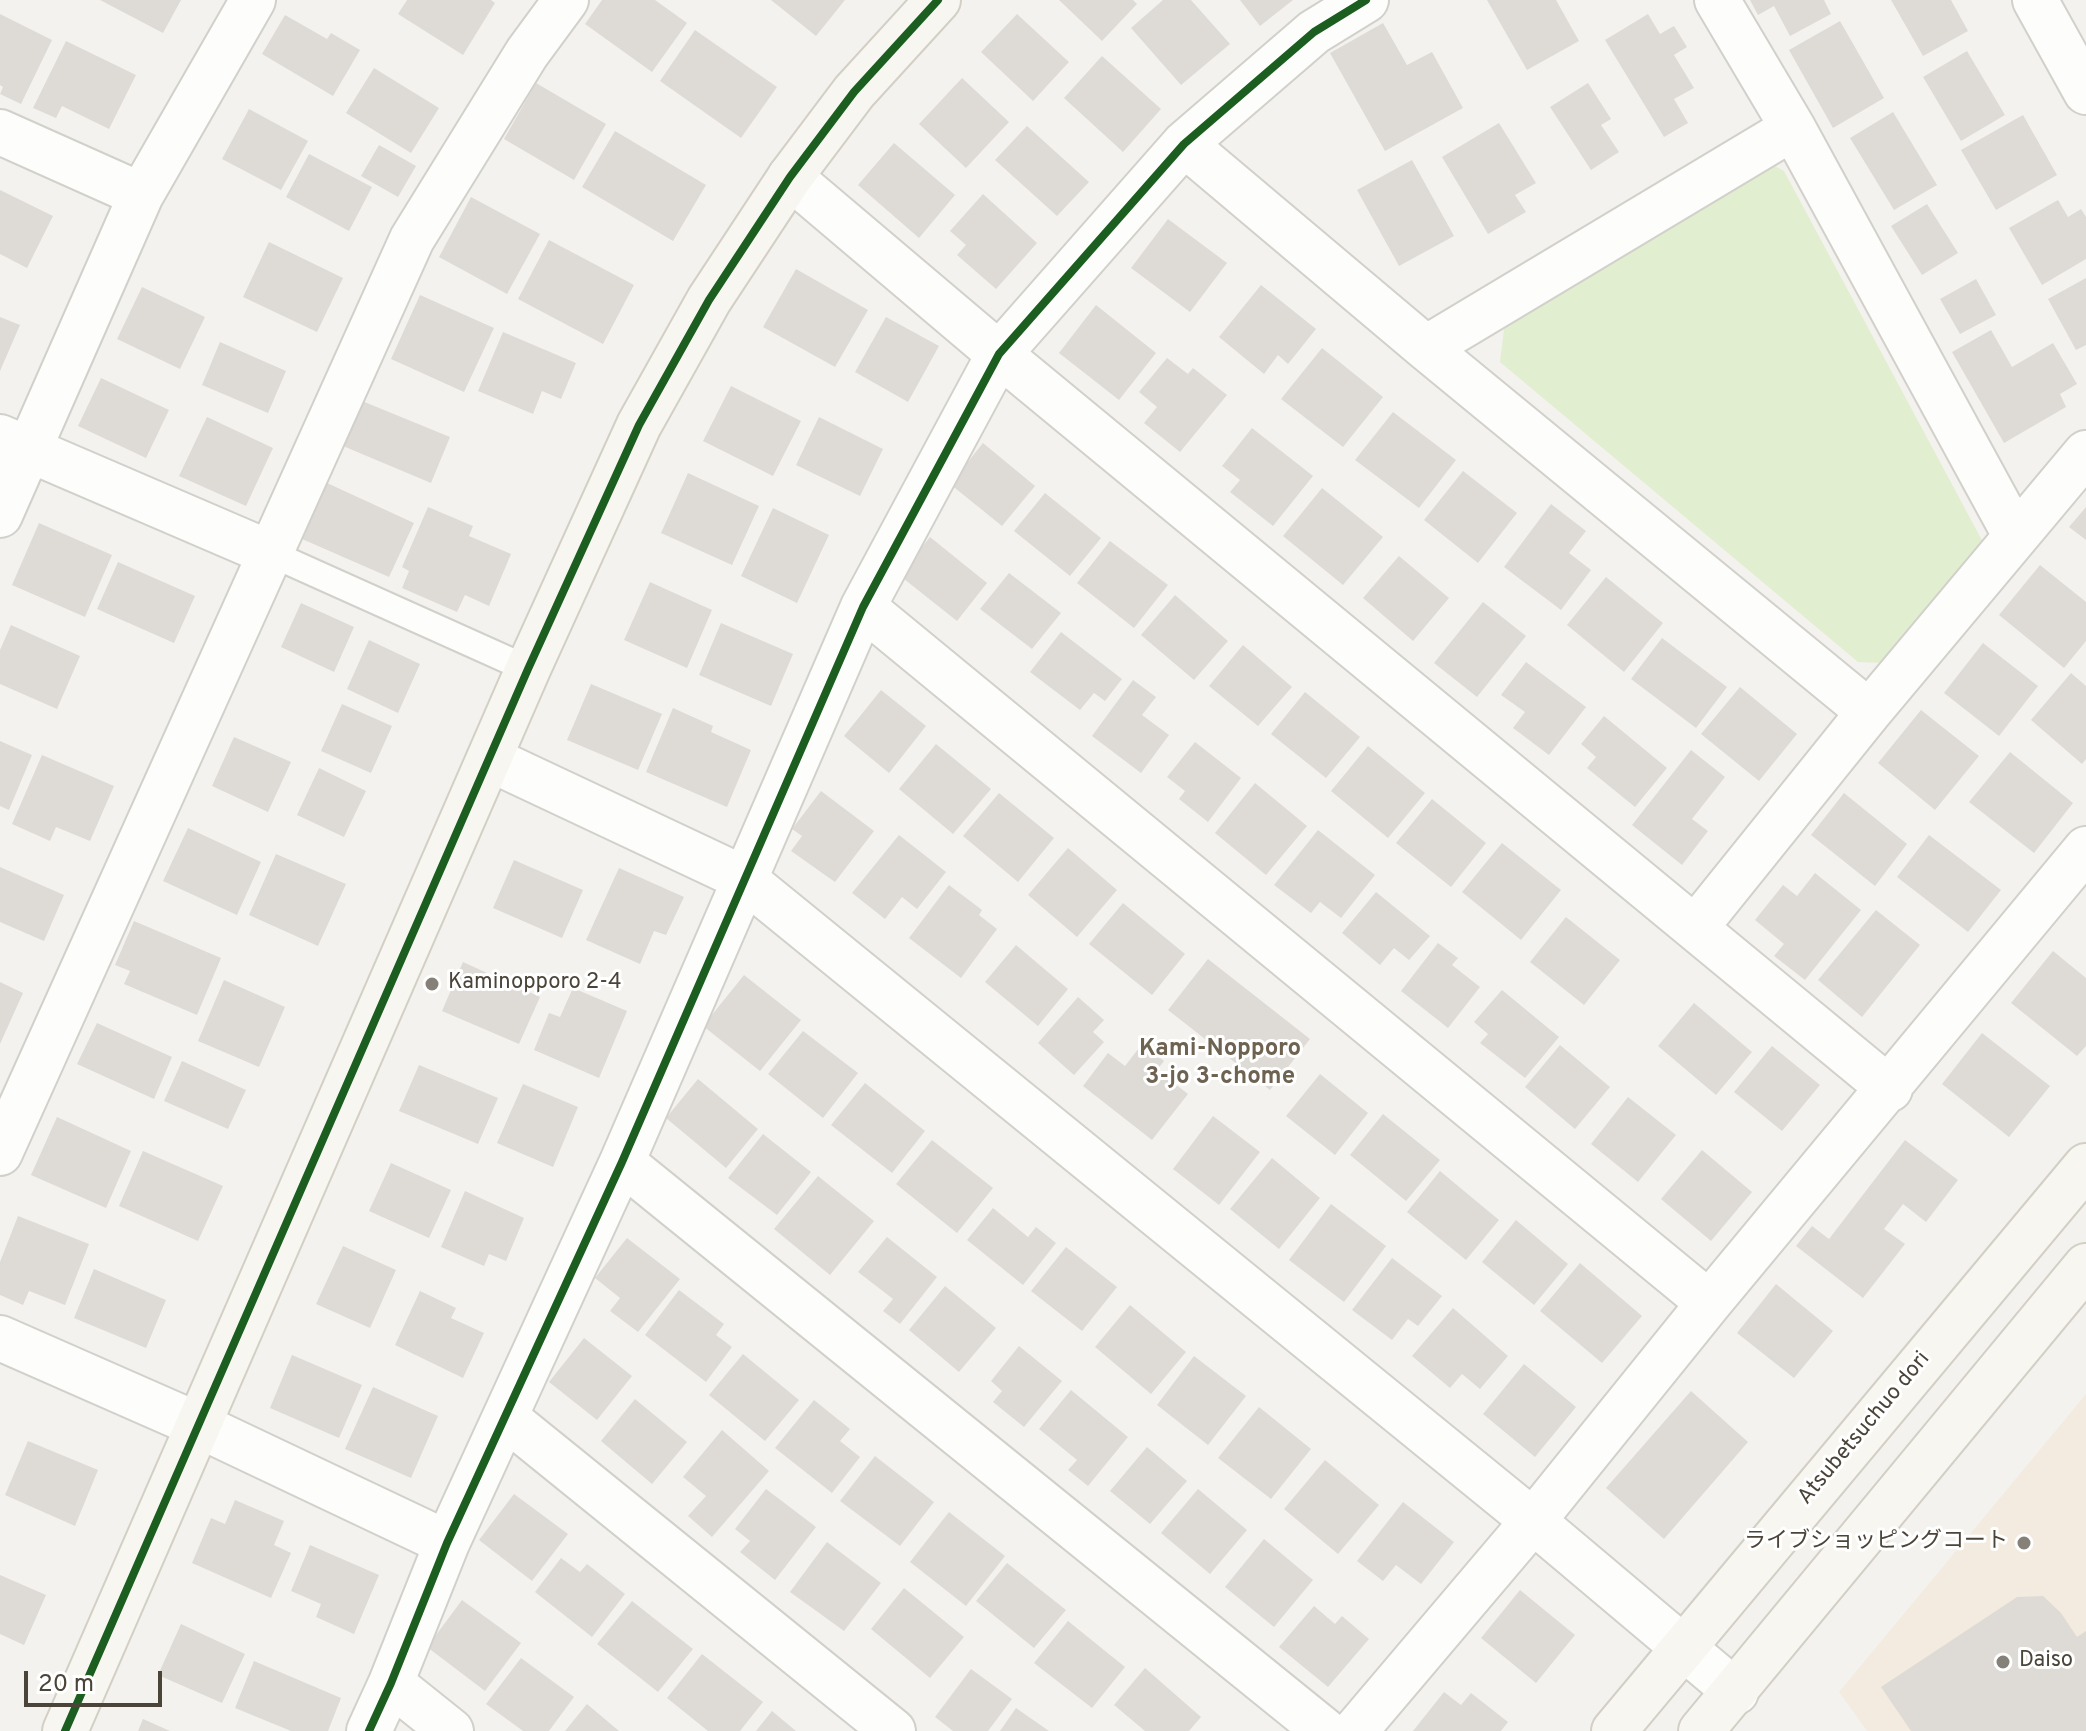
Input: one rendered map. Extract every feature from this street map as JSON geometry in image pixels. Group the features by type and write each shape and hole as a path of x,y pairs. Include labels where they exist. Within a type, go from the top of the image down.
{"street":[{"path":"0,515 15,443 141,195 253,0"},
{"path":"0,1153 412,239 527,53 566,0"},
{"path":"65,1731 528,669 639,425 709,300 790,177 854,92 938,0"},
{"path":"369,1731 447,1543 622,1162 863,607 999,354 1184,144 1314,32 1366,0"},
{"path":"1717,0 1793,128 2015,535"},
{"path":"2035,0 2084,82"},
{"path":"1426,348 1793,128"},
{"path":"0,132 141,195"},
{"path":"1184,144 1426,348 1869,712"},
{"path":"790,177 999,354 1890,1089"},
{"path":"15,443 272,554"},
{"path":"1696,927 1869,712 2086,453"},
{"path":"863,607 1709,1303"},
{"path":"490,759 743,878 1533,1521 1736,1692"},
{"path":"1355,1731 1533,1521 1709,1303 1890,1089 2086,849"},
{"path":"622,1162 1325,1731"},
{"name":"Atsubetsuchuo dori","path":"1614,1731 2086,1166"},
{"path":"1701,1731 2086,1266"},
{"path":"0,1338 198,1425 447,1543"},
{"path":"505,1417 893,1731"},
{"path":"391,1683 451,1731"}],"lane":[{"path":"272,554 528,669"}],"shaded area":[{"name":"ライブショッピングコート","path":"2086,1394 2086,1731 1867,1731 1839,1692"}],"green space":[{"path":"1764,160 1784,171 1984,544 1884,663 1858,662 1500,362 1504,329"}],"building":[{"path":"100,0 181,0 163,33"},
{"path":"407,0 491,0 495,3 463,55 398,14"},
{"path":"602,0 655,0 687,23 652,72 585,24"},
{"path":"771,0 845,0 816,36"},
{"path":"1059,0 1133,0 1137,4 1102,41"},
{"path":"1163,0 1191,0 1230,44 1181,85 1131,28"},
{"path":"1240,0 1293,0 1260,26"},
{"path":"1487,0 1556,0 1579,41 1527,70"},
{"path":"1750,0 1824,0 1831,14 1790,36 1774,6 1758,15"},
{"path":"1891,0 1951,0 1968,31 1923,56"},
{"path":"0,14 52,40 21,104 0,94 3,87 0,85"},
{"path":"1017,14 1069,62 1033,101 981,52"},
{"path":"1648,14 1660,34 1674,26 1687,47 1674,55 1694,88 1674,99 1688,123 1664,137 1605,40"},
{"path":"285,15 327,39 331,33 360,50 333,96 262,54"},
{"path":"1840,21 1884,98 1833,128 1789,50"},
{"path":"1383,23 1407,65 1432,52 1463,108 1385,151 1330,53"},
{"path":"695,30 777,87 741,138 660,81"},
{"path":"66,41 136,75 109,129 62,106 56,118 33,108"},
{"path":"1967,51 2005,115 1961,141 1923,77"},
{"path":"1102,56 1161,109 1123,152 1064,98"},
{"path":"374,68 439,108 411,153 346,113"},
{"path":"962,78 1009,122 966,168 919,124"},
{"path":"536,83 606,124 574,180 504,139"},
{"path":"1588,83 1611,119 1601,125 1619,152 1591,170 1550,107"},
{"path":"249,109 308,141 281,190 222,159"},
{"path":"1893,112 1937,185 1894,210 1850,138"},
{"path":"2023,115 2057,175 1996,210 1961,150"},
{"path":"1499,123 1536,183 1515,195 1526,212 1488,234 1442,157"},
{"path":"1027,126 1089,182 1057,216 995,160"},
{"path":"615,131 706,185 673,241 582,187"},
{"path":"894,143 955,195 919,238 858,185"},
{"path":"379,145 416,166 398,197 361,176"},
{"path":"309,154 372,187 349,231 286,197"},
{"path":"1412,160 1454,236 1399,266 1357,190"},
{"path":"0,190 53,216 27,268 0,254"},
{"path":"983,194 1037,243 996,289 957,255 966,245 950,231"},
{"path":"471,197 540,234 507,294 439,257"},
{"path":"2058,200 2068,217 2081,209 2086,217 2086,259 2042,285 2009,228"},
{"path":"1927,204 1958,253 1922,275 1891,226"},
{"path":"1168,219 1227,263 1190,312 1131,268"},
{"path":"549,240 634,285 603,344 518,299"},
{"path":"269,242 343,278 317,332 243,297"},
{"path":"796,269 868,310 835,367 763,327"},
{"path":"2086,278 2086,345 2076,350 2048,299"},
{"path":"1976,279 1996,315 1960,334 1940,299"},
{"path":"1261,285 1316,329 1288,364 1278,355 1264,374 1219,337"},
{"path":"142,287 205,317 180,369 117,339"},
{"path":"420,295 494,328 464,392 391,359"},
{"path":"1096,305 1156,353 1119,400 1059,353"},
{"path":"0,317 20,325 0,371"},
{"path":"886,317 939,346 908,402 855,372"},
{"path":"1991,330 2012,367 2053,343 2077,384 2060,394 2066,407 2004,443 1952,352"},
{"path":"503,332 576,363 561,399 542,391 533,414 478,391"},
{"path":"220,342 286,371 268,413 202,385"},
{"path":"1322,348 1383,397 1343,447 1281,399"},
{"path":"1167,358 1188,374 1193,368 1227,395 1180,452 1144,423 1157,407 1139,392"},
{"path":"101,378 169,410 146,458 78,426"},
{"path":"731,386 801,421 773,476 703,441"},
{"path":"362,401 450,437 431,483 343,446"},
{"path":"1393,412 1456,460 1419,508 1355,460"},
{"path":"207,417 273,448 246,506 179,476"},
{"path":"819,417 883,449 860,496 796,465"},
{"path":"1252,428 1313,476 1273,526 1230,492 1240,480 1222,466"},
{"path":"983,443 1035,486 1002,526 950,484"},
{"path":"1463,471 1517,513 1478,563 1424,520"},
{"path":"688,473 759,506 732,565 661,533"},
{"path":"327,483 414,523 389,577 302,539"},
{"path":"1322,488 1383,537 1343,585 1283,536"},
{"path":"1045,493 1101,538 1070,576 1014,531"},
{"path":"1551,504 1586,531 1569,553 1591,570 1561,610 1504,567"},
{"path":"428,507 473,526 469,536 511,554 489,606 465,595 457,612 402,588 409,571 402,567"},
{"path":"2086,507 2086,540 2069,527"},
{"path":"773,508 829,535 797,603 741,576"},
{"path":"39,523 112,555 85,617 12,585"},
{"path":"930,537 987,583 957,621 899,575"},
{"path":"1110,541 1168,585 1134,628 1077,583"},
{"path":"1399,556 1449,598 1413,641 1363,598"},
{"path":"118,562 195,596 174,643 97,609"},
{"path":"2040,565 2086,602 2086,641 2064,668 1999,615"},
{"path":"1009,573 1061,613 1032,649 980,609"},
{"path":"1606,577 1663,623 1624,672 1567,625"},
{"path":"650,582 712,610 687,668 624,640"},
{"path":"1175,595 1228,641 1194,680 1141,635"},
{"path":"1483,602 1526,636 1477,697 1434,663"},
{"path":"301,603 354,627 334,672 281,647"},
{"path":"721,623 793,654 771,706 699,675"},
{"path":"11,625 80,656 57,709 0,684 0,650"},
{"path":"1061,632 1122,679 1105,701 1094,693 1080,710 1030,672"},
{"path":"1662,638 1727,687 1696,728 1631,679"},
{"path":"369,640 420,664 398,713 347,689"},
{"path":"1983,643 2038,686 1999,736 1944,693"},
{"path":"1243,645 1292,687 1258,726 1209,686"},
{"path":"1526,662 1586,707 1549,755 1513,728 1525,712 1501,695"},
{"path":"2071,673 2086,686 2086,759 2082,764 2031,720"},
{"path":"1133,680 1156,697 1142,715 1169,735 1141,773 1092,736"},
{"path":"591,684 662,714 638,770 567,740"},
{"path":"1740,687 1797,734 1759,781 1701,734"},
{"path":"881,690 926,726 889,773 844,736"},
{"path":"1305,692 1360,737 1326,778 1271,734"},
{"path":"342,704 392,726 371,773 321,751"},
{"path":"673,708 713,726 711,732 751,750 727,807 646,772"},
{"path":"1921,710 1979,756 1935,810 1878,763"},
{"path":"1604,716 1667,768 1635,807 1587,768 1596,757 1581,744"},
{"path":"234,737 291,762 268,812 212,786"},
{"path":"0,741 32,755 9,810 0,806"},
{"path":"1195,742 1241,778 1208,822 1179,799 1185,791 1167,777"},
{"path":"936,744 991,789 953,834 899,789"},
{"path":"1368,746 1425,793 1388,838 1331,791"},
{"path":"1691,750 1725,777 1692,819 1708,831 1682,865 1632,825"},
{"path":"2010,752 2073,803 2034,853 1969,802"},
{"path":"42,755 114,786 90,841 56,827 50,841 12,824"},
{"path":"319,768 366,791 344,837 297,815"},
{"path":"1255,783 1307,826 1266,875 1215,833"},
{"path":"821,791 874,831 835,882 791,851 802,836 792,829"},
{"path":"999,793 1054,838 1018,882 963,836"},
{"path":"1844,793 1907,844 1875,886 1811,835"},
{"path":"1432,799 1486,843 1451,887 1396,843"},
{"path":"188,828 261,862 237,915 163,881"},
{"path":"1318,830 1375,875 1341,918 1320,902 1311,913 1274,885"},
{"path":"899,835 946,872 917,909 902,897 885,919 852,893"},
{"path":"1929,835 2001,890 1968,932 1897,877"},
{"path":"1502,843 1561,890 1521,940 1462,892"},
{"path":"1068,848 1117,890 1077,937 1028,895"},
{"path":"276,854 346,884 318,946 249,915"},
{"path":"514,860 583,890 562,938 493,908"},
{"path":"0,867 64,895 44,941 0,922"},
{"path":"619,868 684,897 666,935 654,931 640,964 586,940"},
{"path":"1815,873 1861,910 1805,980 1774,956 1784,944 1755,920 1783,885 1797,896"},
{"path":"949,885 982,910 979,915 997,929 961,978 909,938"},
{"path":"1376,892 1430,936 1409,960 1394,948 1380,965 1342,933"},
{"path":"1123,903 1185,954 1152,995 1089,944"},
{"path":"1876,910 1920,945 1862,1017 1818,980"},
{"path":"1566,917 1620,960 1584,1005 1530,962"},
{"path":"134,921 221,958 197,1015 124,984 130,971 115,965"},
{"path":"1438,943 1458,958 1452,965 1480,987 1448,1028 1401,991"},
{"path":"1016,945 1068,989 1038,1026 985,982"},
{"path":"2053,951 2086,978 2086,1046 2077,1056 2011,1003"},
{"path":"1208,959 1310,1039 1270,1090 1168,1010"},
{"path":"463,962 540,997 519,1044 442,1011"},
{"path":"744,975 801,1020 760,1071 703,1026"},
{"path":"224,980 285,1007 259,1067 198,1041"},
{"path":"0,982 23,993 0,1044"},
{"path":"573,988 627,1011 599,1078 534,1050 549,1013 560,1017"},
{"path":"1502,990 1559,1037 1525,1078 1480,1043 1488,1034 1474,1022"},
{"path":"1078,997 1104,1020 1093,1032 1104,1042 1074,1075 1038,1043"},
{"path":"1694,1003 1752,1052 1716,1095 1658,1046"},
{"path":"97,1023 172,1057 154,1099 77,1064"},
{"path":"803,1031 858,1073 823,1118 768,1074"},
{"path":"1982,1033 2050,1086 2009,1137 1942,1084"},
{"path":"1142,1044 1164,1061 1157,1070 1188,1094 1152,1140 1083,1086 1108,1053 1125,1066"},
{"path":"1560,1045 1610,1087 1575,1129 1525,1087"},
{"path":"1772,1046 1820,1085 1782,1131 1734,1092"},
{"path":"182,1061 246,1090 228,1129 164,1101"},
{"path":"419,1065 498,1098 478,1144 399,1111"},
{"path":"1320,1074 1368,1113 1335,1155 1286,1116"},
{"path":"698,1079 758,1129 726,1168 666,1118"},
{"path":"865,1083 925,1131 892,1173 831,1125"},
{"path":"523,1084 578,1107 553,1167 497,1143"},
{"path":"1628,1097 1676,1135 1638,1182 1591,1144"},
{"path":"1383,1114 1440,1160 1406,1201 1350,1155"},
{"path":"1213,1116 1260,1152 1219,1205 1173,1169"},
{"path":"57,1117 131,1151 106,1208 31,1175"},
{"path":"763,1134 811,1172 777,1215 728,1178"},
{"path":"932,1140 993,1188 957,1233 896,1184"},
{"path":"1905,1140 1958,1180 1926,1222 1903,1204 1884,1229 1905,1244 1863,1298 1796,1246 1812,1226 1829,1239"},
{"path":"1702,1150 1752,1192 1711,1241 1661,1199"},
{"path":"143,1151 223,1186 198,1241 119,1206"},
{"path":"1272,1158 1320,1198 1279,1249 1230,1209"},
{"path":"391,1163 451,1190 429,1238 369,1211"},
{"path":"1440,1171 1499,1220 1466,1260 1407,1212"},
{"path":"818,1176 874,1221 830,1275 774,1229"},
{"path":"465,1191 524,1218 506,1261 489,1254 484,1266 441,1247"},
{"path":"1331,1204 1386,1246 1344,1302 1289,1260"},
{"path":"993,1208 1028,1237 1036,1227 1056,1243 1023,1285 967,1240"},
{"path":"18,1216 89,1244 65,1305 29,1291 23,1305 0,1295 0,1262"},
{"path":"1516,1220 1568,1264 1534,1305 1482,1262"},
{"path":"887,1237 937,1277 900,1324 883,1311 893,1299 858,1272"},
{"path":"627,1238 680,1279 638,1332 610,1311 620,1298 595,1278"},
{"path":"343,1246 396,1270 370,1328 316,1304"},
{"path":"1066,1247 1117,1287 1082,1331 1031,1291"},
{"path":"1392,1258 1442,1296 1418,1326 1408,1319 1392,1340 1352,1310"},
{"path":"1580,1263 1642,1316 1602,1363 1540,1311"},
{"path":"94,1269 166,1300 146,1348 74,1318"},
{"path":"1776,1284 1833,1331 1794,1378 1737,1333"},
{"path":"945,1286 996,1328 959,1372 909,1330"},
{"path":"679,1290 724,1324 716,1335 732,1347 706,1382 645,1335"},
{"path":"420,1291 456,1308 451,1318 484,1333 463,1378 395,1345"},
{"path":"1130,1305 1186,1352 1151,1394 1095,1347"},
{"path":"1453,1308 1508,1356 1480,1389 1462,1374 1450,1388 1412,1356"},
{"path":"584,1338 632,1376 597,1420 549,1382"},
{"path":"1019,1346 1062,1381 1024,1427 993,1402 1002,1391 991,1381"},
{"path":"743,1354 799,1400 765,1441 709,1395"},
{"path":"292,1355 362,1385 339,1438 270,1408"},
{"path":"1194,1356 1246,1396 1208,1445 1157,1405"},
{"path":"1524,1364 1576,1407 1535,1457 1483,1414"},
{"path":"373,1387 438,1416 411,1478 345,1449"},
{"path":"1071,1390 1128,1437 1088,1486 1068,1470 1077,1460 1039,1429"},
{"path":"1691,1391 1748,1442 1664,1539 1606,1488"},
{"path":"635,1399 687,1442 652,1484 601,1441"},
{"path":"814,1400 850,1429 840,1441 860,1457 832,1493 775,1448"},
{"path":"1259,1407 1311,1449 1271,1499 1218,1458"},
{"path":"722,1430 769,1471 712,1537 688,1516 706,1496 683,1477"},
{"path":"28,1441 98,1470 75,1526 5,1495"},
{"path":"1147,1447 1187,1481 1150,1524 1110,1491"},
{"path":"875,1456 934,1502 900,1546 840,1501"},
{"path":"1325,1460 1379,1505 1338,1554 1284,1509"},
{"path":"766,1489 816,1527 775,1580 740,1552 750,1541 735,1529"},
{"path":"1198,1489 1247,1530 1210,1574 1161,1533"},
{"path":"514,1494 568,1534 532,1581 479,1540"},
{"path":"235,1500 284,1521 274,1545 291,1553 271,1598 192,1563 211,1518 225,1524"},
{"path":"1403,1502 1454,1542 1421,1584 1396,1565 1383,1581 1357,1561"},
{"path":"949,1512 1005,1556 966,1606 910,1562"},
{"path":"1264,1539 1313,1580 1274,1627 1225,1587"},
{"path":"827,1542 881,1583 844,1631 790,1592"},
{"path":"310,1545 379,1575 354,1634 316,1617 321,1604 291,1591"},
{"path":"561,1558 580,1572 587,1564 625,1594 592,1637 535,1592"},
{"path":"1007,1563 1066,1610 1034,1648 976,1601"},
{"path":"0,1575 46,1595 24,1645 0,1634"},
{"path":"904,1588 964,1637 930,1678 871,1629"},
{"path":"1520,1590 1575,1635 1536,1683 1481,1638"},
{"name":"Daiso","path":"2043,1596 2061,1613 2077,1637 2086,1631 2086,1731 1911,1731 1881,1687 2017,1597"},
{"path":"462,1600 521,1643 485,1691 427,1647"},
{"path":"632,1601 693,1649 658,1692 597,1644"},
{"path":"1314,1606 1335,1624 1342,1616 1369,1639 1328,1687 1279,1647"},
{"path":"1068,1621 1125,1667 1092,1708 1034,1663"},
{"path":"181,1624 245,1654 222,1703 158,1675"},
{"path":"702,1654 763,1702 740,1731 708,1731 667,1698"},
{"path":"521,1658 574,1697 549,1731 523,1731 486,1704"},
{"path":"254,1661 341,1698 328,1731 291,1731 235,1708"},
{"path":"1145,1668 1201,1717 1189,1731 1145,1731 1114,1705"},
{"path":"971,1669 1012,1699 988,1731 953,1731 935,1717"},
{"path":"1444,1692 1461,1705 1471,1693 1508,1722 1501,1731 1413,1731"},
{"path":"587,1704 619,1731 565,1731"},
{"path":"1016,1708 1049,1731 1000,1731"},
{"path":"772,1711 796,1731 756,1731"},
{"path":"143,1719 170,1731 138,1731"}],"cycle path":[{"path":"65,1731 528,669 639,425 709,300 790,177 854,92 938,0"},
{"path":"369,1731 447,1543 622,1162 863,607 999,354 1184,144 1314,32 1366,0"}],"place":[{"name":"Kaminopporo 2-4","path":"432,984"},
{"name":"ライブショッピングコート","path":"2024,1543"},
{"name":"Daiso","path":"2003,1662"}],"district":[{"name":"Kami-Nopporo 3-jo 3-chome","path":"1220,1064"}]}
